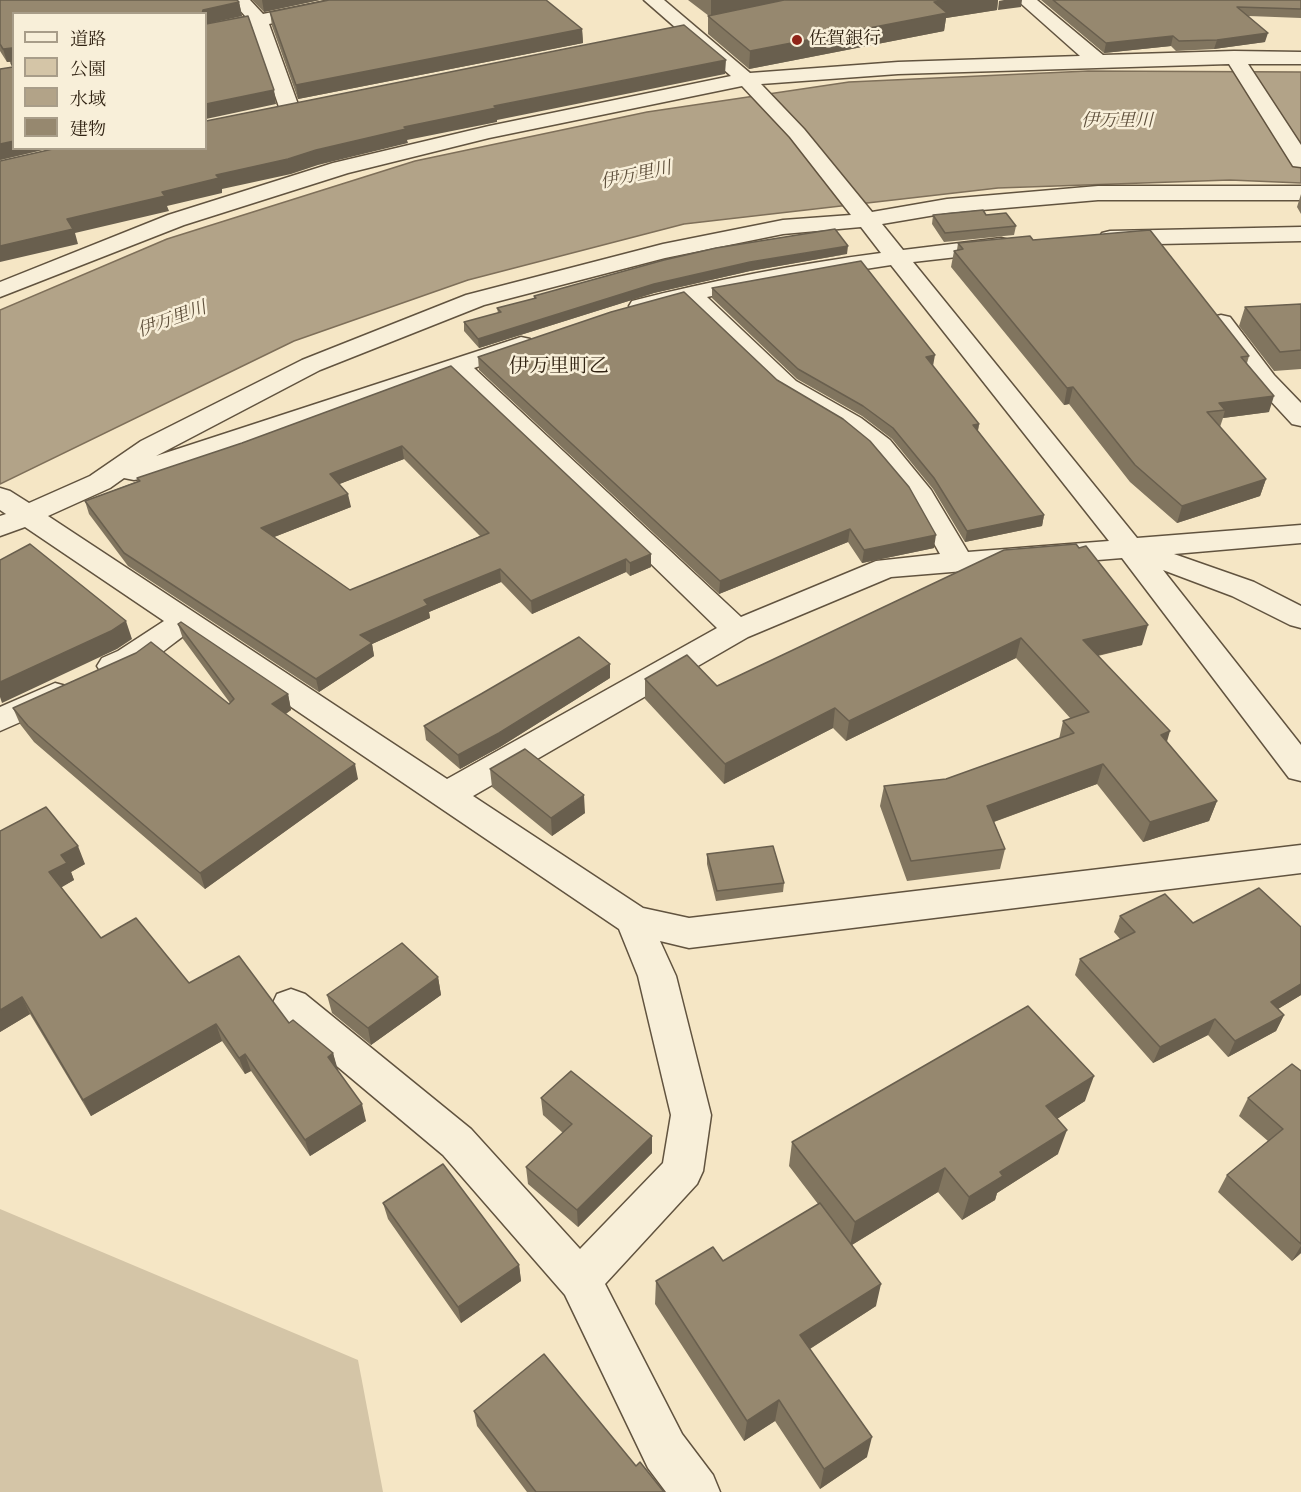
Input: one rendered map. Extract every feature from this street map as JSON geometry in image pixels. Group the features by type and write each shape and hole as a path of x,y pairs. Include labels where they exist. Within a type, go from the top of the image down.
{"street":[{"path":"240,0 259,20 290,110"},
{"path":"207,31 357,0"},
{"path":"653,0 746,79 797,133 1129,548 1301,769"},
{"path":"1026,0 1098,61"},
{"path":"664,34 710,25"},
{"path":"1234,57 1301,161"},
{"path":"2,285 176,220 341,168 489,132 746,79 898,68 1234,57 1301,58"},
{"path":"269,114 314,105"},
{"path":"100,482 151,447 311,365 475,300 674,248 783,227 866,220 947,206 1098,193 1301,193"},
{"path":"1083,239 1154,235 1301,234"},
{"path":"1154,235 1175,262"},
{"path":"624,311 689,293 792,273 897,257 1023,243"},
{"path":"689,293 787,386 852,424 880,446 921,496 959,562"},
{"path":"1210,307 1265,380 1301,418"},
{"path":"8,511 178,459 546,335"},
{"path":"457,366 737,630"},
{"path":"8,511 184,621 633,920 688,933 1301,859"},
{"path":"447,795 737,630 886,568 1301,534"},
{"path":"1129,548 1243,589 1301,618"},
{"path":"0,720 129,658 184,621"},
{"path":"580,1280 682,1171 691,1115 657,976 633,920"},
{"path":"291,1005 457,1142 580,1280 665,1451 696,1492"}],"green space":[{"path":"0,1209 358,1360 383,1492 0,1492"}],"water":[{"name":"伊万里川","path":"1088,71 1301,72 1301,183 1230,180 998,188 684,224 468,280 294,341 0,484 0,310 167,239 415,161 647,112 849,82"}],"building":[{"path":"0,0 237,0 239,2 202,12 12,12 12,48 3,49 0,44"},
{"path":"329,0 546,0 582,29 296,85 270,12"},
{"path":"784,0 948,0 934,2 947,13 750,51 708,16"},
{"path":"1053,0 1301,0 1301,9 1237,7 1268,33 1217,40 1179,41 1173,36 1106,43"},
{"path":"248,16 274,90 207,104 207,24"},
{"path":"684,25 726,60 494,106 496,108 404,127 406,129 216,175 219,178 162,192 165,196 67,219 73,229 0,246 0,161 48,150 207,150 207,121"},
{"path":"12,67 12,141 0,144 0,69"},
{"path":"983,210 986,215 1006,213 1016,226 945,233 933,215"},
{"path":"835,229 848,246 750,262 654,284 478,339 464,322 501,312 497,308 536,298 534,296 664,260 716,248"},
{"path":"1150,230 1249,356 1241,357 1274,396 1219,403 1225,410 1207,412 1266,479 1182,506 1135,465 1073,387 1067,388 954,251 963,249 958,243 1030,236 1033,240"},
{"path":"861,261 935,355 926,357 979,424 973,425 1044,515 967,531 934,478 893,428 863,406 798,369 712,288"},
{"path":"684,292 777,380 843,419 870,441 909,487 936,535 864,550 850,529 720,581 478,357 611,312"},
{"path":"1301,304 1301,350 1280,352 1245,307"},
{"path":"451,366 651,554 630,563 626,559 531,601 500,569 424,600 428,605 360,635 372,643 316,679 124,553 85,501 140,481 137,478 242,443","holes":["402,446 489,533 350,590 261,528 348,494 330,474"]},
{"path":"30,544 126,621 111,631 0,682 0,560"},
{"path":"1076,544 1079,548 1086,546 1148,625 1083,640 1170,731 1161,735 1217,801 1150,822 1103,764 987,806 1005,849 911,861 884,786 946,779 1074,733 1063,721 1089,712 1021,638 849,721 835,708 725,764 645,679 687,655 717,686 1004,550"},
{"path":"181,622 288,694 272,704 355,764 200,873 28,726 13,708 136,653 151,642 229,704 234,699 178,624"},
{"path":"579,637 610,664 499,733 458,755 424,726 481,694"},
{"path":"525,749 584,795 551,818 490,769"},
{"path":"46,807 78,846 61,855 67,863 49,872 101,938 136,918 189,983 239,956 289,1023 293,1020 333,1053 328,1057 362,1104 305,1140 245,1054 239,1058 216,1024 83,1100 22,997 0,1010 0,831"},
{"path":"773,846 784,883 717,891 707,854"},
{"path":"1259,888 1301,927 1301,984 1271,1002 1284,1015 1235,1041 1215,1019 1160,1047 1080,959 1135,932 1120,916 1165,894 1193,923"},
{"path":"402,943 438,977 368,1028 327,995"},
{"path":"1028,1006 1094,1076 1046,1106 1067,1130 1000,1172 1003,1176 969,1197 945,1168 855,1222 792,1142"},
{"path":"1292,1064 1301,1071 1301,1244 1227,1175 1283,1129 1248,1098"},
{"path":"571,1071 652,1136 577,1210 526,1167 572,1124 541,1098"},
{"path":"443,1164 519,1265 458,1307 383,1203"},
{"path":"820,1203 881,1284 800,1335 872,1437 824,1469 779,1400 747,1421 656,1281 713,1247 723,1261"},
{"path":"544,1354 636,1466 640,1462 664,1492 536,1492 474,1411"}],"place":[{"name":"佐賀銀行","path":"797,40"}],"district":[{"name":"伊万里町乙","path":"559,367"}]}
